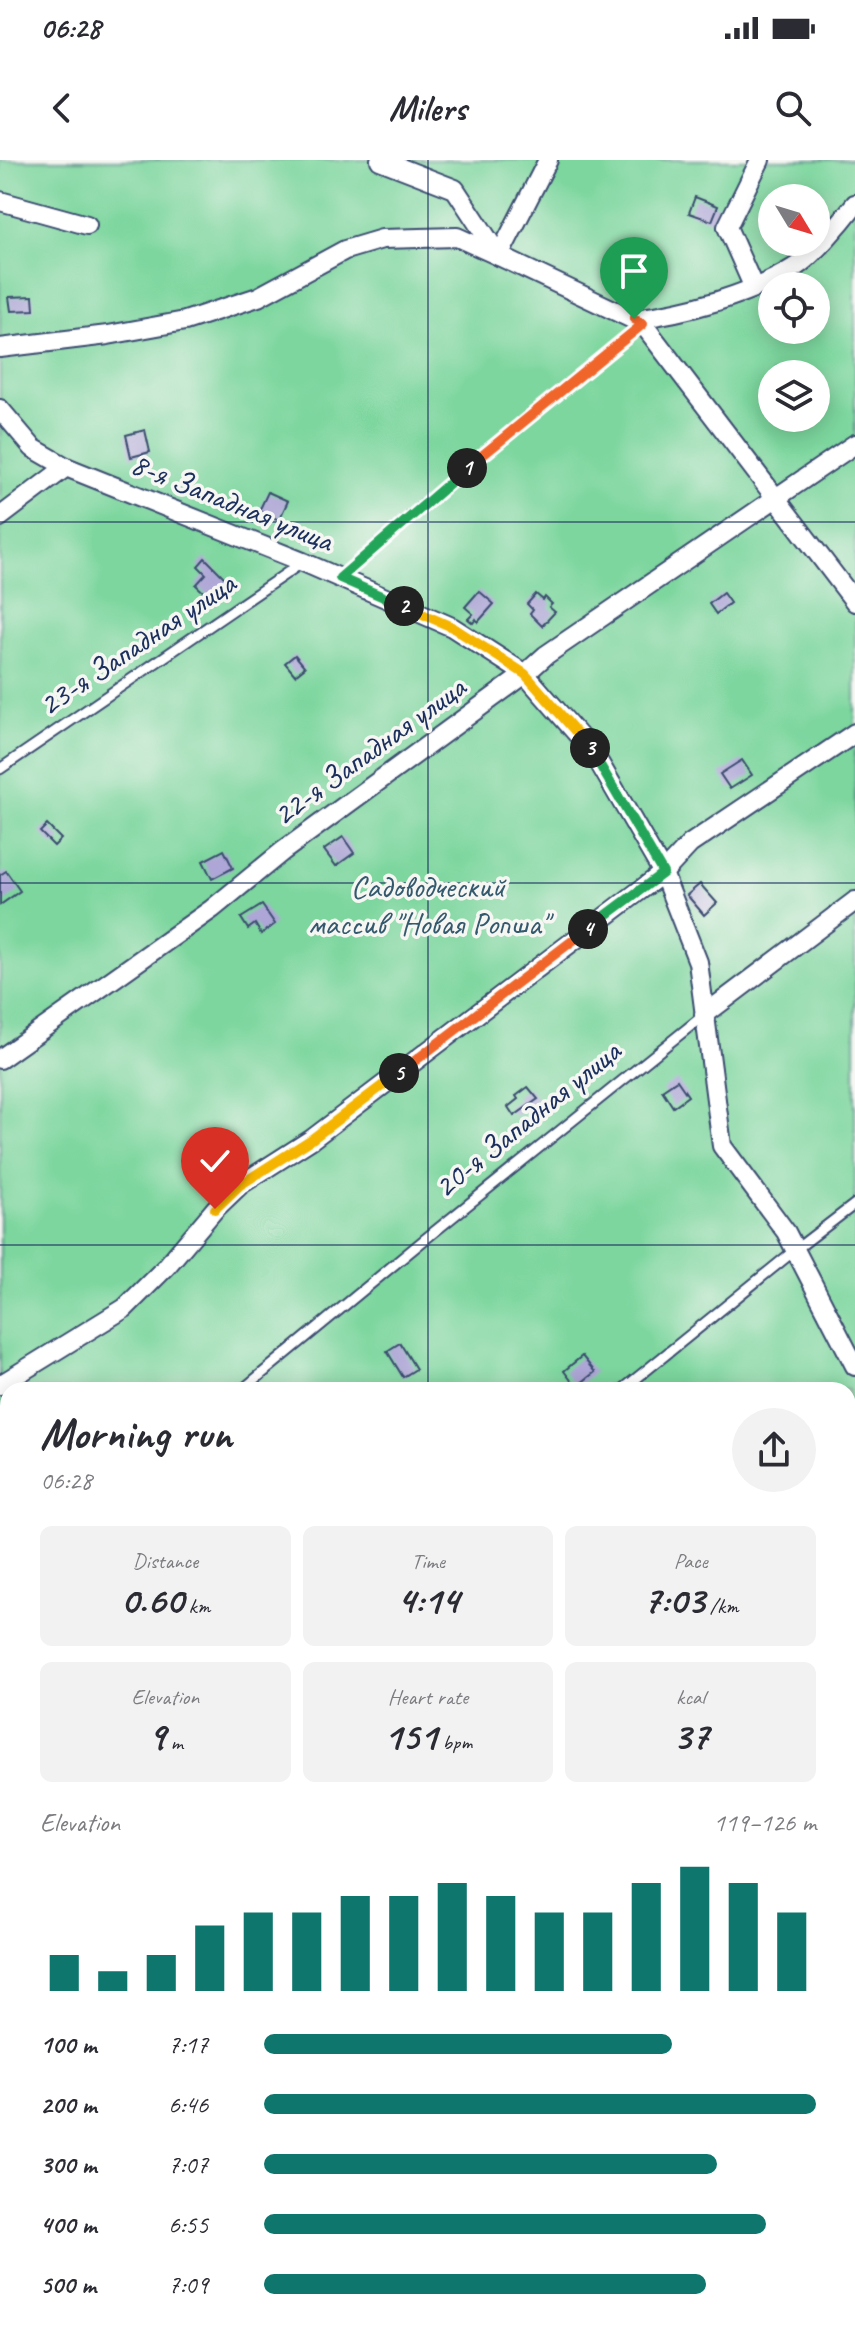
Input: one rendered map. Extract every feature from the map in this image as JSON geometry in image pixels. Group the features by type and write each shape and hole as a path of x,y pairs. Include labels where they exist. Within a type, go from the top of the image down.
{"street":[{"path":"380,160 455,189 499,256"},
{"path":"499,256 548,160"},
{"path":"754,288 727,227 760,160"},
{"path":"0,201 87,225"},
{"path":"639,321 754,288 797,266 855,204"},
{"path":"0,348 108,335 185,321 258,297 345,250 382,239 457,237 639,321 855,602"},
{"name":"8-я Западная улица","path":"0,409 33,448 66,467 303,562 452,627 525,674 593,752 663,873 698,962 722,1146 786,1232 855,1366"},
{"name":"22-я Западная улица","path":"0,1059 212,909 283,851 525,674 546,655 855,444"},
{"path":"0,517 66,467"},
{"path":"5,1382 125,1308 240,1185 312,1139 663,873 690,844 855,733"},
{"name":"20-я Западная улица","path":"704,1015 855,901"}],"lane":[{"path":"340,578 639,321"},
{"name":"23-я Западная улица","path":"0,769 303,562"},
{"name":"20-я Западная улица","path":"252,1382 704,1015"},
{"path":"632,1382 855,1204"}],"green space":[{"name":"Садоводческий массив \"Новая Ропша\"","path":"0,160 855,160 855,1382 0,1382"}],"building":[{"path":"695,197 718,206 712,221 689,213"},
{"path":"33,296 34,310 11,311 9,297"},
{"path":"145,430 150,452 131,457 126,435"},
{"path":"268,492 288,501 279,520 259,511"},
{"path":"205,558 229,582 212,600 196,585 206,574 198,566"},
{"path":"479,591 494,604 478,622 476,619 473,623 468,619 473,614 465,607"},
{"path":"723,593 730,603 716,614 709,604"},
{"path":"536,594 543,600 545,597 555,612 542,626 530,614 533,610 527,604"},
{"path":"295,655 305,667 295,675 285,663"},
{"path":"742,760 752,775 730,789 720,774"},
{"path":"47,825 61,839 54,846 40,832"},
{"path":"343,837 354,853 336,866 324,850"},
{"path":"224,850 233,868 212,879 203,861"},
{"path":"6,871 20,891 0,905 0,875"},
{"path":"700,884 717,903 704,915 687,895"},
{"path":"262,905 275,924 261,934 255,924 248,929 241,918"},
{"path":"677,1080 688,1096 673,1107 662,1090"},
{"path":"528,1087 538,1099 514,1116 508,1107"},
{"path":"400,1343 416,1369 403,1377 387,1351"},
{"path":"582,1356 595,1372 582,1382 572,1382 564,1371"}],"route":[{"path":"215,1209 240,1185 312,1139 663,873 593,752 525,674 452,627 340,578 536,410 643,324 634,319"}]}
